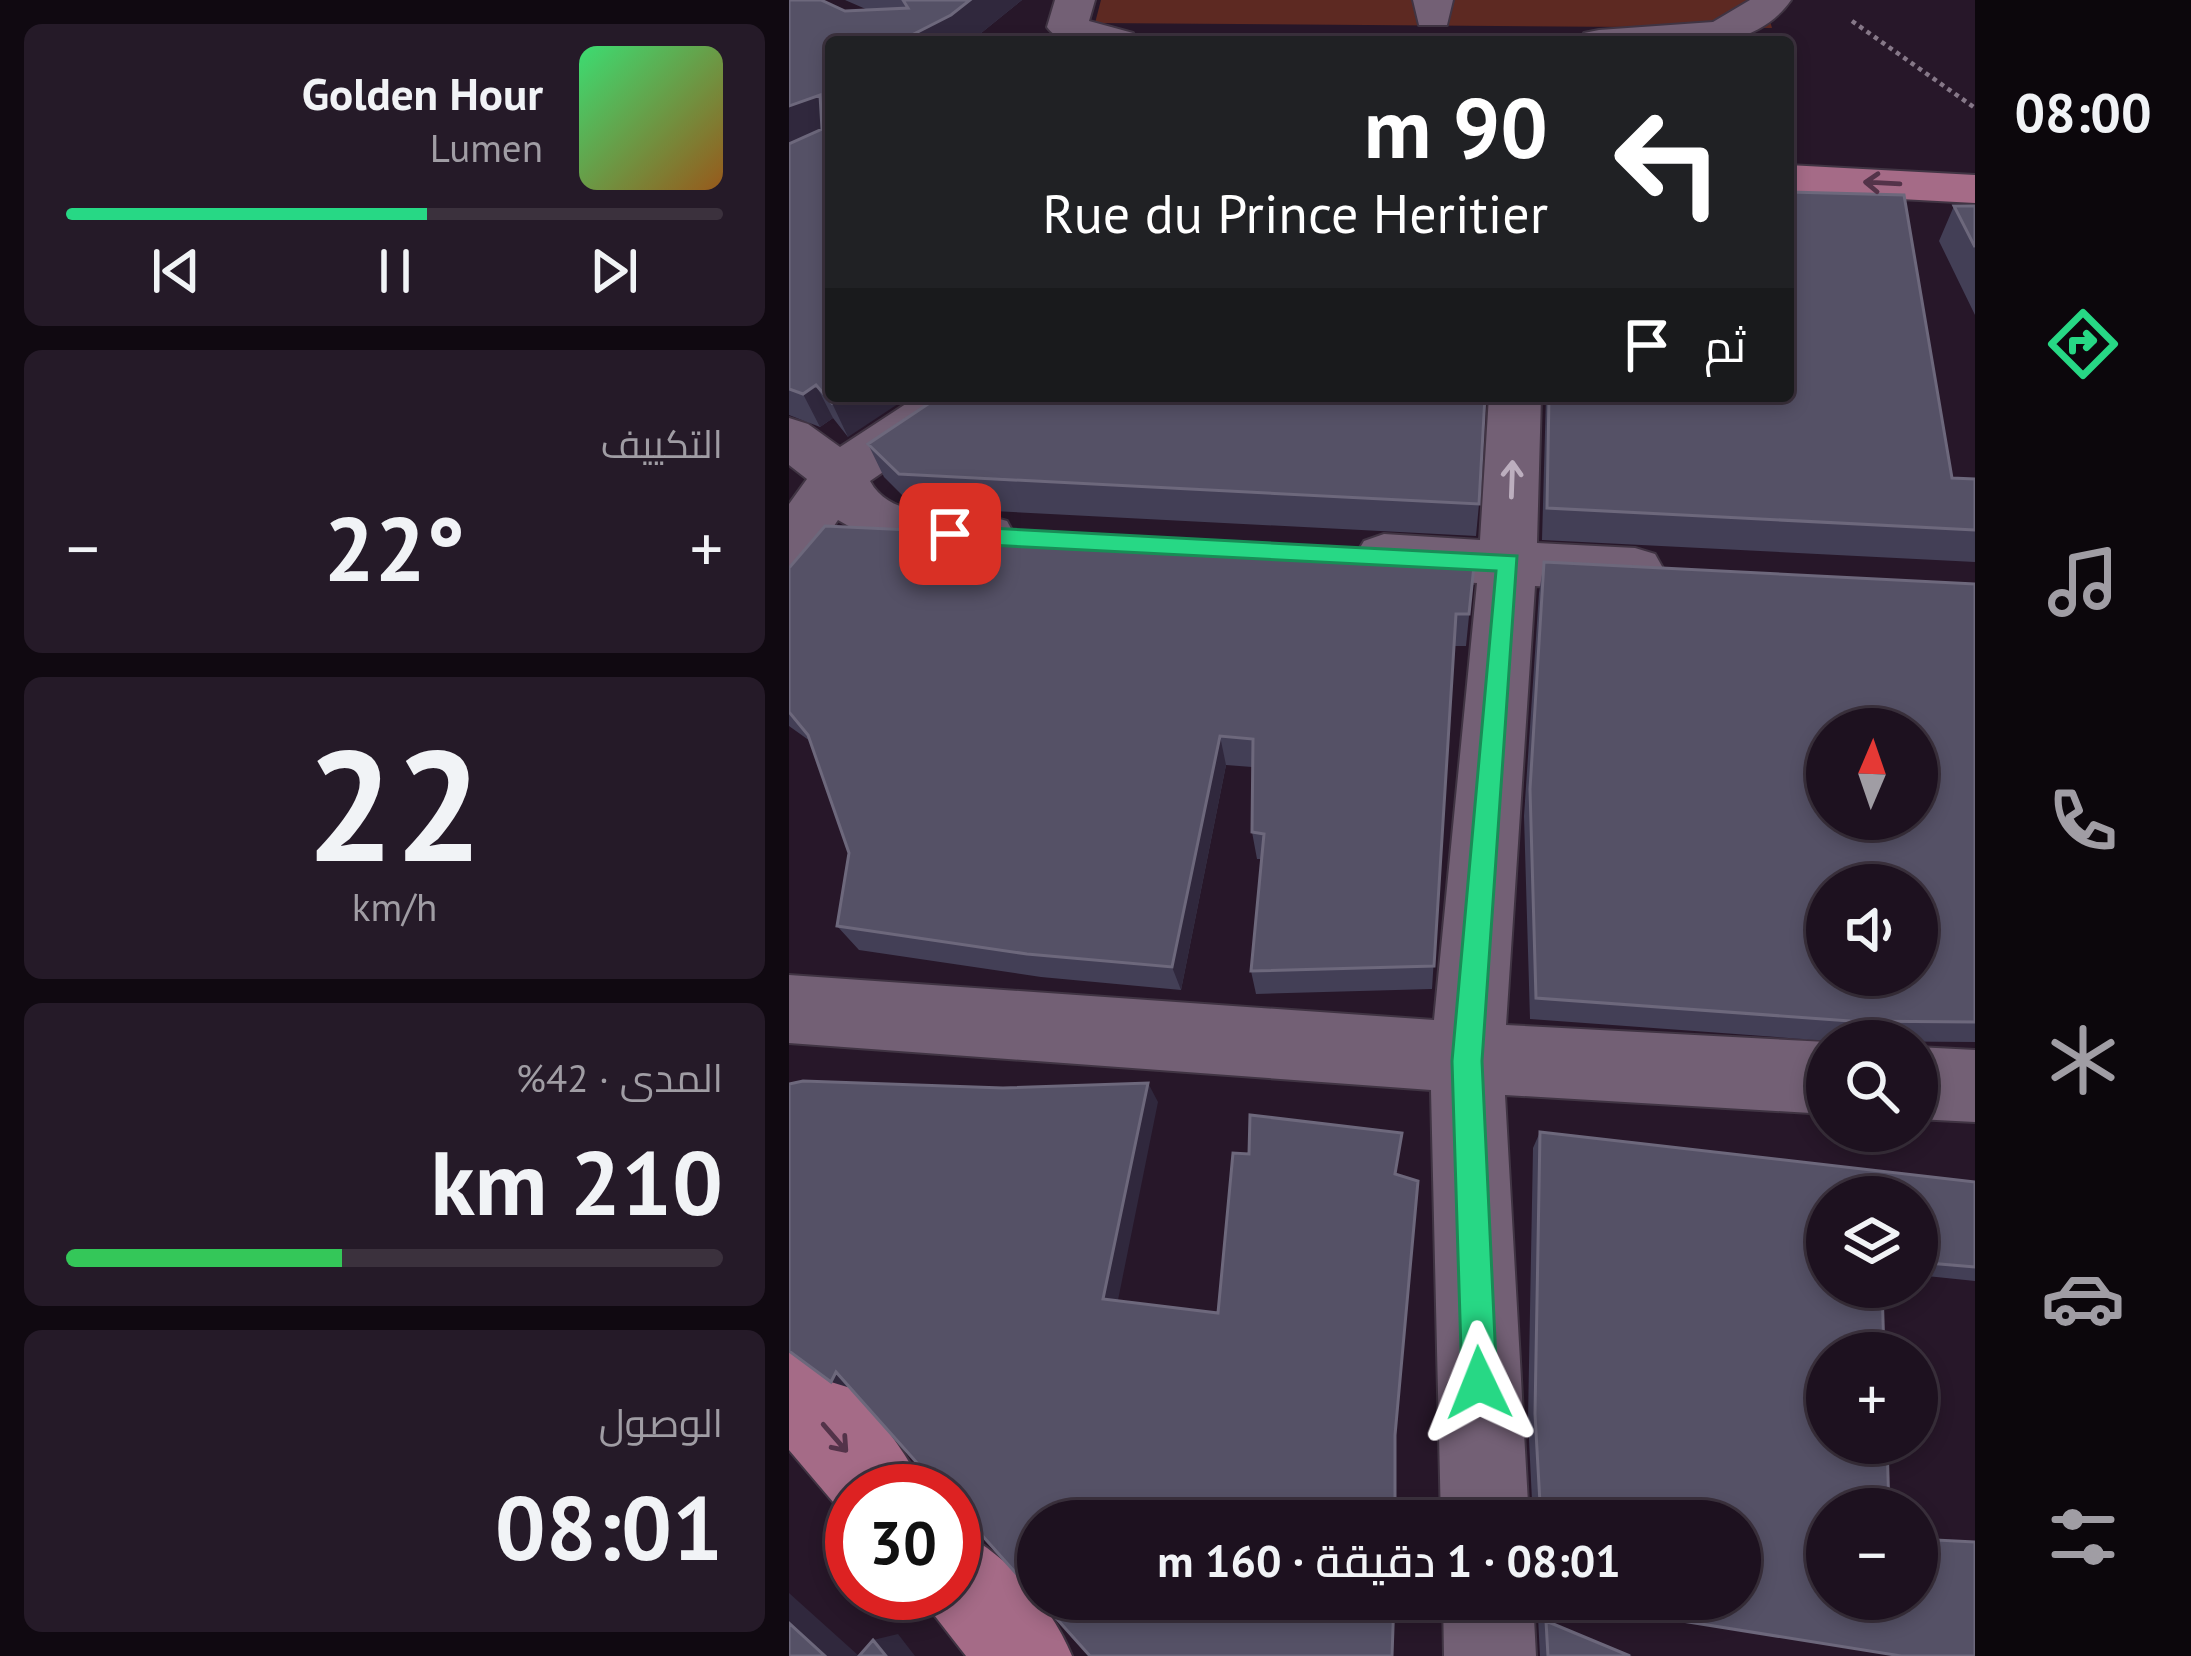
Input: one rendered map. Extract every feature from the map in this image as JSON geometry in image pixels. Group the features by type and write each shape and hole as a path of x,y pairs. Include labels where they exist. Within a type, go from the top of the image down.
{"main road":[{"path":"1794,178 1975,189"},
{"path":"789,1386 857,1464"},
{"path":"981,1605 1026,1656"}],"street":[{"path":"1075,0 1067,27 1098,36"},
{"path":"1688,36 1718,34 1756,21 1771,0"},
{"path":"789,548 839,476 947,402"},
{"path":"1484,1500 1467,1061 1508,562 1515,402"},
{"path":"789,437 839,476 853,504 904,532 1043,539"},
{"path":"1322,553 1695,574"},
{"path":"789,1009 1306,1043 1467,1061 1806,1077"},
{"path":"1938,1084 1975,1086"},
{"path":"1489,1620 1490,1656"}],"path":[{"path":"1852,21 1975,108"}],"shaded area":[{"path":"1101,0 1764,0 1772,28 1095,23"}],"building":[{"path":"789,0 821,0 845,11 908,8 903,0 970,0 910,36 825,36 825,395 816,385 803,394 789,389 789,144 822,129 820,95 789,106"},
{"path":"1794,192 1904,195 1952,478 1975,479 1975,530 1547,508 1549,402 1794,402"},
{"path":"1954,206 1975,206 1975,247"},
{"path":"931,402 1485,402 1479,504 899,474 868,444"},
{"path":"825,526 1475,556 1469,614 1456,614 1434,966 1251,971 1264,834 1252,832 1253,739 1220,736 1172,967 1027,954 837,926 849,853 808,735 789,712 789,568"},
{"path":"1544,562 1975,584 1975,1022 1836,1020 1536,998 1530,789"},
{"path":"1148,1083 1103,1299 1218,1313 1233,1153 1249,1154 1250,1115 1402,1133 1395,1174 1418,1181 1395,1435 1395,1500 1017,1500 1017,1574 981,1534 981,1464 918,1464 836,1372 831,1382 789,1351 789,1084 1003,1088"},
{"path":"1540,1132 1923,1176 1806,1176 1806,1308 1883,1308 1883,1332 1806,1332 1806,1464 1888,1464 1888,1488 1806,1488 1806,1620 1938,1620 1938,1540 1975,1542 1975,1656 1901,1656 1676,1620 1761,1620 1761,1500 1540,1500 1535,1414"},
{"path":"1938,1178 1975,1182 1975,1267 1938,1264"},
{"path":"1058,1620 1393,1620 1392,1656 1090,1656"},
{"path":"1546,1621 1630,1656 1548,1656"},
{"path":"789,1623 825,1656 789,1656"},
{"path":"873,1640 886,1656 859,1656"}],"route":[{"path":"950,534 1508,562 1467,1061 1479,1383"}]}
